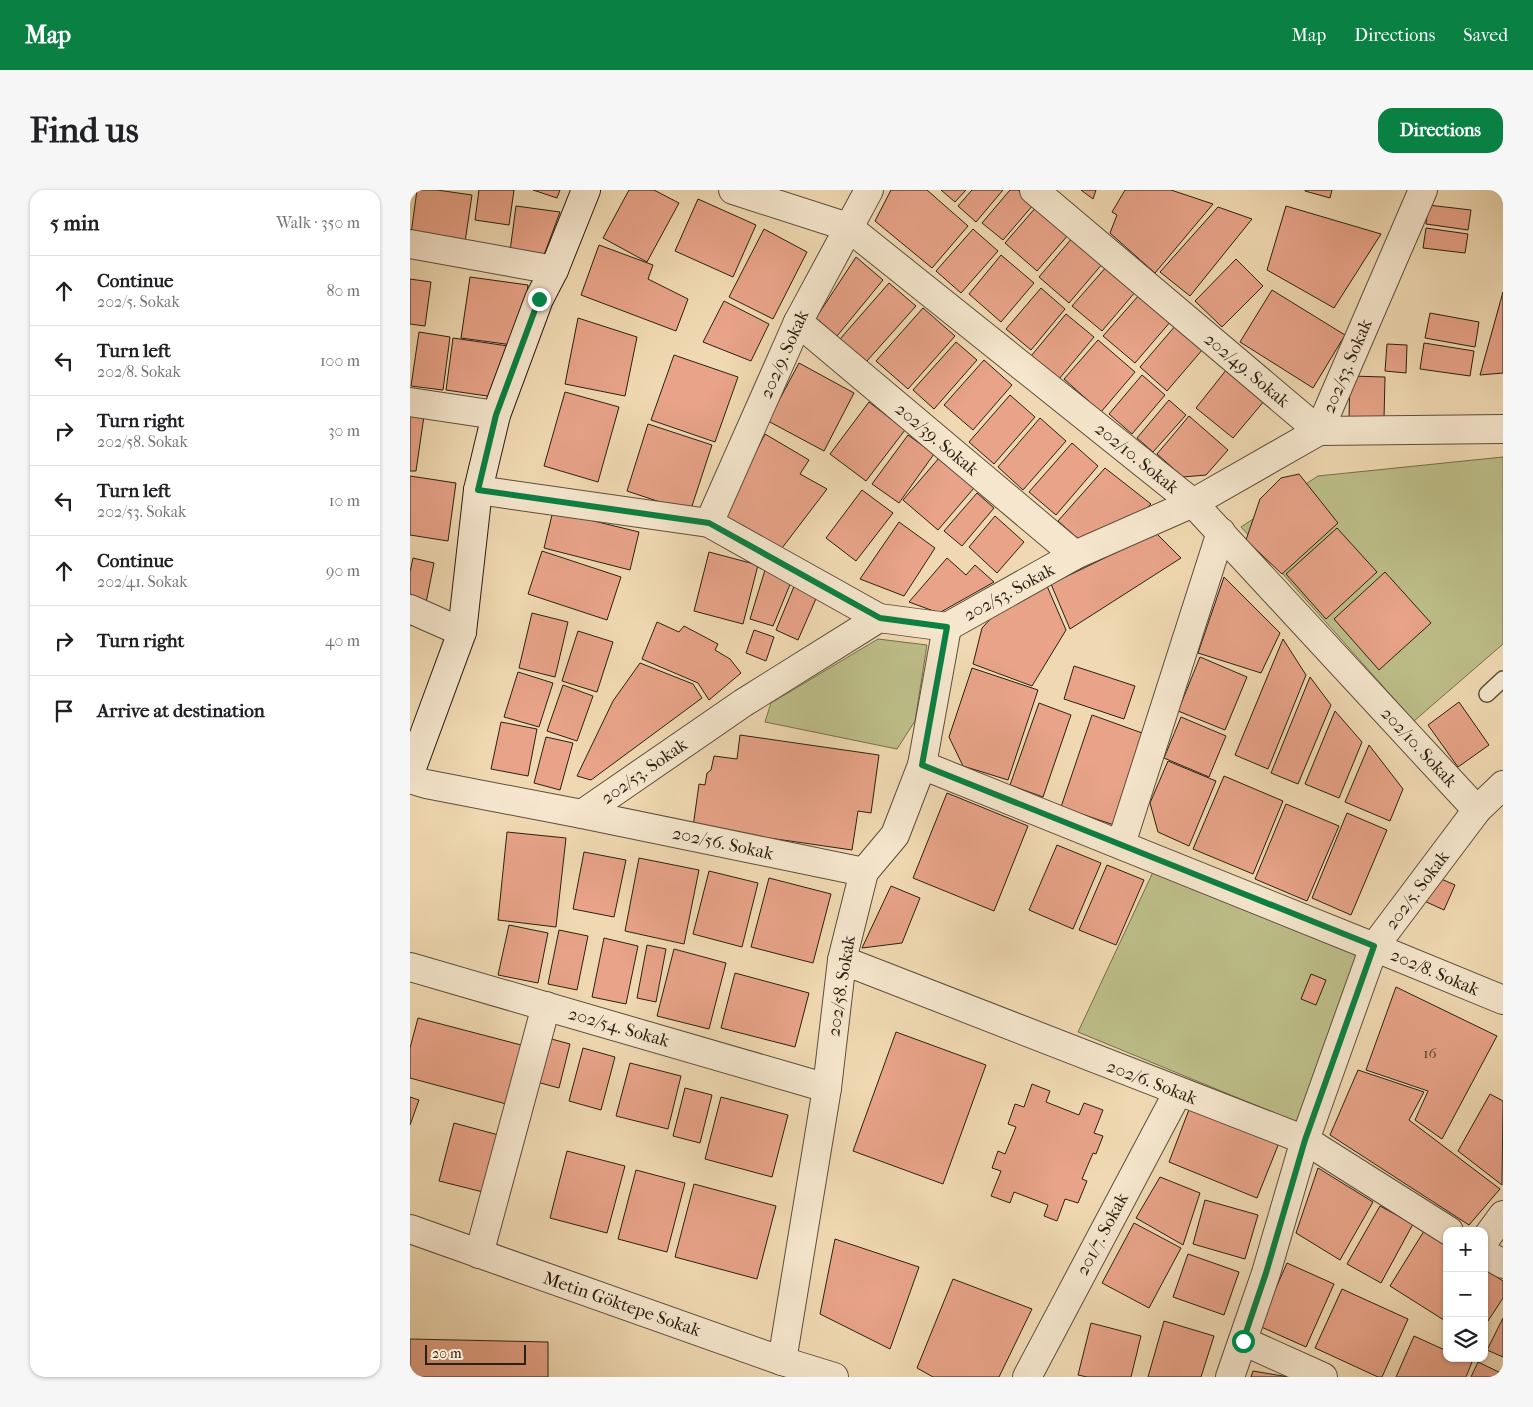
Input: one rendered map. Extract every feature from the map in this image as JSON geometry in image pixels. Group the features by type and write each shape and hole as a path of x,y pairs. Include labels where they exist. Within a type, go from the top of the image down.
{"street":[{"path":"410,773 462,632 478,490 496,415 539,299 554,270 586,190"},
{"name":"202/10. Sokak","path":"733,190 848,227 1193,503 1477,810"},
{"name":"202/9. Sokak","path":"709,523 798,322 869,190"},
{"name":"202/49. Sokak","path":"1034,190 1319,430"},
{"name":"202/53. Sokak","path":"410,779 426,784 582,814 743,703 880,618 947,627 1075,555 1193,503 1319,430 1423,190"},
{"path":"410,244 554,270"},
{"name":"202/39. Sokak","path":"798,322 1075,555"},
{"path":"410,402 496,415"},
{"path":"1319,430 1503,429"},
{"path":"478,490 709,523 880,618"},
{"path":"1120,844 1221,532"},
{"path":"410,609 462,632"},
{"name":"202/58. Sokak","path":"782,1361 828,1088 842,960 864,872 895,835 922,765 947,627"},
{"name":"202/8. Sokak","path":"922,765 1374,946 1503,1000"},
{"name":"202/5. Sokak","path":"1230,1377 1266,1273 1305,1140 1374,946 1477,810 1503,786"},
{"name":"202/56. Sokak","path":"582,814 864,872"},
{"name":"202/6. Sokak","path":"842,960 1305,1140 1443,1227"},
{"name":"202/54. Sokak","path":"410,966 828,1088"},
{"path":"479,1254 546,1006"},
{"name":"201/7. Sokak","path":"1026,1377 1178,1092"},
{"path":"1488,1235 1503,1214"},
{"name":"Metin Göktepe Sokak","path":"410,1229 782,1361 834,1377"},
{"path":"1488,1255 1503,1264"},
{"path":"1243,1341 1323,1377"}],"lane":[{"path":"1487,694 1503,679"}],"green space":[{"path":"1503,457 1503,644 1414,721 1241,527 1318,476"},
{"path":"878,639 927,645 915,721 897,749 765,722 771,703"},
{"path":"1154,870 1379,964 1301,1124 1078,1032"}],"building":[{"path":"417,190 437,190 472,195 465,242 411,234"},
{"path":"479,190 514,190 509,225 475,220"},
{"path":"533,190 560,190 557,198"},
{"path":"629,190 654,190 679,203 647,262 603,238"},
{"path":"891,190 927,190 968,226 932,268 875,221"},
{"path":"941,190 966,190 955,202"},
{"path":"972,190 1003,190 976,222 958,206"},
{"path":"1010,190 1018,190 1034,204 1003,240 982,223"},
{"path":"1081,190 1096,190 1093,199"},
{"path":"1125,190 1171,190 1213,204 1155,273 1110,233 1117,215 1112,212"},
{"path":"1305,190 1332,190 1330,198"},
{"path":"698,199 756,225 733,277 675,251"},
{"path":"1428,205 1471,210 1468,230 1426,224"},
{"path":"516,206 560,212 544,255 510,251"},
{"path":"1037,206 1069,234 1037,271 1005,243"},
{"path":"1286,206 1381,234 1334,308 1267,270"},
{"path":"1218,207 1252,219 1190,296 1160,272"},
{"path":"1426,228 1468,234 1465,253 1423,248"},
{"path":"764,229 807,252 773,319 729,297"},
{"path":"973,229 998,251 961,293 936,271"},
{"path":"1073,237 1103,263 1069,303 1039,277"},
{"path":"599,245 653,265 648,279 688,299 676,331 581,295"},
{"path":"1001,255 1034,283 1001,322 969,294"},
{"path":"856,257 883,280 837,336 816,318"},
{"path":"1236,259 1263,286 1222,327 1195,301"},
{"path":"1107,266 1136,291 1102,331 1072,306"},
{"path":"470,277 528,285 520,346 461,338"},
{"path":"410,279 431,282 425,326 410,324"},
{"path":"889,283 916,306 866,362 840,339"},
{"path":"1041,288 1065,309 1031,350 1006,329"},
{"path":"1272,290 1345,335 1313,388 1240,342"},
{"path":"1503,292 1503,373 1480,375"},
{"path":"1140,294 1171,321 1135,363 1103,336"},
{"path":"724,301 769,324 751,361 703,342"},
{"path":"923,308 955,336 908,389 876,361"},
{"path":"1430,313 1479,322 1475,347 1425,338"},
{"path":"1066,314 1094,337 1059,379 1031,356"},
{"path":"578,318 637,337 625,396 565,384"},
{"path":"1176,325 1203,349 1167,391 1140,367"},
{"path":"419,332 450,337 443,390 411,386"},
{"path":"453,338 508,346 501,398 446,390"},
{"path":"1098,340 1135,372 1101,412 1064,379"},
{"path":"956,342 977,360 934,409 913,390"},
{"path":"1424,343 1474,351 1470,376 1420,369"},
{"path":"1387,344 1407,345 1406,373 1385,371"},
{"path":"674,355 738,377 715,442 651,420"},
{"path":"984,360 1012,385 973,430 944,405"},
{"path":"799,363 854,393 824,451 768,421"},
{"path":"1227,369 1265,400 1233,438 1196,408"},
{"path":"1142,375 1165,395 1132,434 1109,414"},
{"path":"1350,376 1385,377 1384,419 1349,418"},
{"path":"565,392 619,407 598,482 544,466"},
{"path":"1010,395 1035,417 994,464 969,442"},
{"path":"1169,400 1186,415 1153,452 1137,438"},
{"path":"869,402 905,430 866,481 830,454"},
{"path":"410,414 424,416 416,471 410,471"},
{"path":"1189,416 1228,450 1206,475 1183,477 1157,454"},
{"path":"1040,418 1066,441 1023,490 998,467"},
{"path":"648,424 712,445 690,512 627,491"},
{"path":"765,434 809,460 800,474 827,489 779,552 720,521"},
{"path":"908,435 934,454 899,503 872,484"},
{"path":"1072,443 1098,466 1056,515 1029,492"},
{"path":"939,458 974,488 938,530 903,500"},
{"path":"1105,468 1151,504 1137,517 1082,542 1058,521"},
{"path":"1299,474 1338,523 1282,574 1246,540 1260,499 1281,478"},
{"path":"410,476 456,483 448,541 410,535"},
{"path":"862,490 893,513 856,561 826,538"},
{"path":"977,493 994,508 962,546 944,531"},
{"path":"553,511 639,532 630,570 544,548"},
{"path":"995,516 1024,542 997,573 969,547"},
{"path":"899,522 935,548 904,596 860,579"},
{"path":"1337,528 1377,572 1326,619 1286,574"},
{"path":"1156,533 1181,558 1070,629 1051,584"},
{"path":"542,551 621,577 607,620 528,594"},
{"path":"709,552 758,565 743,624 694,611"},
{"path":"413,558 434,563 425,608 410,605 410,572"},
{"path":"947,558 966,575 975,565 994,582 939,613 909,602"},
{"path":"765,570 791,582 773,626 750,619"},
{"path":"1385,572 1431,623 1379,670 1334,619"},
{"path":"1224,577 1280,633 1261,673 1198,653"},
{"path":"795,584 818,594 798,640 776,630"},
{"path":"1047,586 1066,630 1032,686 973,664 982,628 1008,600"},
{"path":"532,613 568,622 555,677 519,668"},
{"path":"657,622 679,632 684,626 718,644 715,650 730,659 741,673 709,700 698,683 642,659"},
{"path":"754,630 774,637 766,661 746,653"},
{"path":"578,631 613,642 597,692 562,681"},
{"path":"1283,639 1306,675 1268,769 1235,755"},
{"path":"1200,657 1247,677 1225,730 1178,711"},
{"path":"640,663 693,684 702,698 591,780 577,776 613,701"},
{"path":"1074,666 1135,686 1124,719 1064,699"},
{"path":"972,668 1038,690 1008,780 963,766 949,737"},
{"path":"518,672 553,683 539,727 504,717"},
{"path":"1310,677 1331,705 1298,784 1271,773"},
{"path":"563,685 593,696 577,741 547,731"},
{"path":"1459,702 1489,745 1458,767 1428,725"},
{"path":"1039,703 1071,715 1043,797 1010,785"},
{"path":"1335,711 1362,742 1339,798 1305,784"},
{"path":"1092,715 1145,734 1114,825 1061,807"},
{"path":"1181,717 1226,736 1209,777 1164,758"},
{"path":"501,722 537,729 528,776 491,769"},
{"path":"740,735 879,755 871,813 858,811 852,850 693,827 699,784 705,785 707,773 711,770 714,756 737,759"},
{"path":"546,737 573,743 560,790 534,783"},
{"path":"1369,745 1403,789 1390,821 1345,802"},
{"path":"1168,761 1216,781 1189,846 1158,832 1150,803"},
{"path":"1224,776 1283,801 1253,874 1193,849"},
{"path":"947,793 1028,826 994,911 913,878"},
{"path":"1286,804 1339,826 1307,901 1255,879"},
{"path":"1347,813 1387,830 1351,915 1312,898"},
{"path":"507,832 566,838 556,927 498,920"},
{"path":"1057,845 1101,863 1073,929 1029,910"},
{"path":"584,852 626,860 614,917 573,909"},
{"path":"639,858 699,870 684,944 625,931"},
{"path":"1107,865 1144,880 1116,945 1079,930"},
{"path":"709,871 758,883 742,947 693,934"},
{"path":"1432,875 1455,885 1444,910 1422,900"},
{"path":"769,878 831,894 813,963 751,947"},
{"path":"891,886 920,898 902,943 862,948"},
{"path":"509,925 548,933 538,983 498,975"},
{"path":"559,930 588,936 577,990 548,984"},
{"path":"604,938 638,946 626,1004 592,997"},
{"path":"647,945 666,949 656,1002 637,998"},
{"path":"674,949 726,963 709,1029 657,1016"},
{"path":"735,973 809,993 795,1047 721,1028"},
{"path":"1311,974 1326,980 1316,1005 1301,999"},
{"path":"1396,987 1497,1036 1442,1139 1415,1120 1428,1091 1366,1070"},
{"path":"418,1018 525,1046 510,1105 410,1078 410,1048"},
{"path":"896,1032 986,1065 943,1184 853,1151"},
{"path":"544,1037 570,1044 559,1088 533,1081"},
{"path":"583,1048 615,1057 601,1110 569,1101"},
{"path":"630,1063 681,1076 668,1129 616,1116"},
{"path":"1358,1070 1424,1092 1409,1120 1500,1189 1469,1225 1330,1135"},
{"path":"1032,1084 1050,1091 1046,1102 1079,1115 1084,1103 1103,1110 1094,1133 1103,1136 1096,1154 1093,1153 1082,1179 1087,1181 1078,1203 1065,1199 1057,1221 1044,1216 1048,1205 1014,1192 1010,1203 991,1196 1001,1171 992,1168 998,1151 1005,1154 1016,1127 1008,1124 1015,1104 1024,1107"},
{"path":"685,1088 712,1095 700,1143 673,1136"},
{"path":"1490,1094 1503,1101 1502,1185 1458,1151"},
{"path":"410,1097 419,1100 410,1125"},
{"path":"721,1097 788,1115 772,1177 705,1159"},
{"path":"1190,1107 1279,1143 1257,1198 1169,1162"},
{"path":"454,1123 506,1137 491,1194 439,1181"},
{"path":"567,1151 625,1166 607,1233 550,1218"},
{"path":"1318,1168 1373,1202 1340,1260 1296,1233"},
{"path":"636,1170 685,1183 667,1252 618,1239"},
{"path":"1160,1177 1200,1193 1183,1245 1136,1218"},
{"path":"694,1184 776,1206 757,1279 675,1257"},
{"path":"1205,1200 1258,1215 1245,1259 1193,1244"},
{"path":"1380,1206 1413,1224 1381,1283 1347,1264"},
{"path":"1134,1223 1181,1248 1149,1308 1102,1283"},
{"path":"1424,1231 1443,1243 1443,1319 1390,1286"},
{"path":"835,1239 919,1267 890,1349 820,1314"},
{"path":"1188,1254 1239,1272 1224,1315 1173,1297"},
{"path":"1287,1263 1334,1284 1306,1347 1259,1326"},
{"path":"1488,1272 1503,1281 1503,1298 1488,1321"},
{"path":"953,1279 1032,1309 999,1377 933,1377 917,1368"},
{"path":"1342,1289 1408,1319 1382,1377 1378,1377 1315,1348"},
{"path":"1503,1318 1503,1357 1488,1350"},
{"path":"1164,1321 1214,1336 1201,1377 1148,1377"},
{"path":"1091,1323 1141,1336 1131,1377 1087,1377 1078,1375"},
{"path":"1414,1336 1443,1349 1443,1362 1472,1362 1466,1377 1396,1377"},
{"path":"410,1339 548,1342 548,1377 410,1377"},
{"path":"1478,1362 1503,1374 1503,1377 1471,1377"},
{"path":"1253,1371 1289,1377 1251,1377"}],"route":[{"path":"539,299 496,415 478,490 709,523 880,618 947,627 922,765 1374,946 1305,1140 1266,1273 1243,1341"}]}
